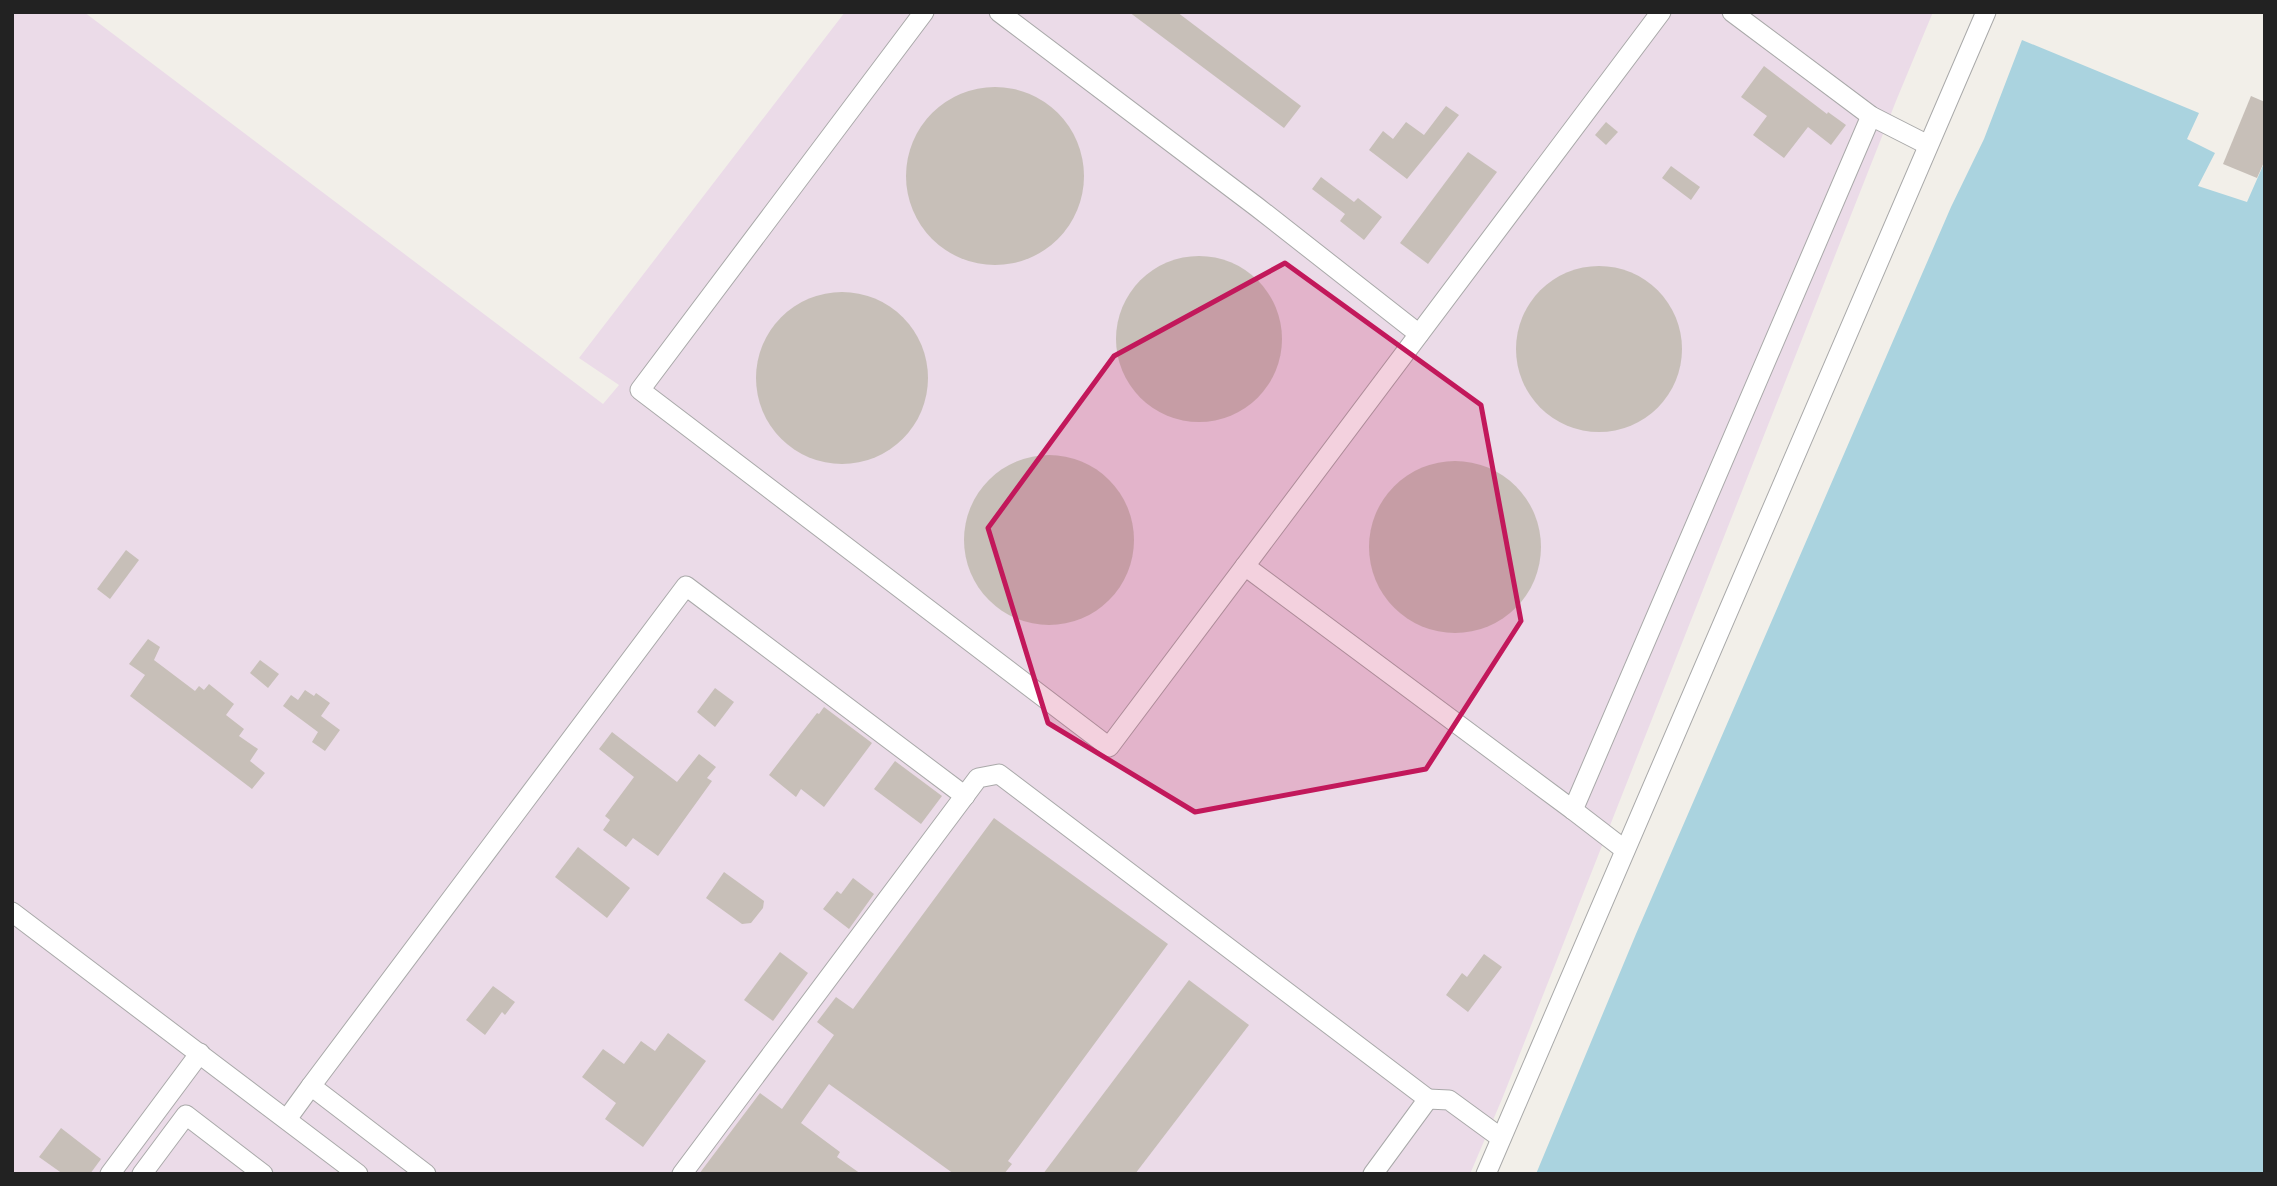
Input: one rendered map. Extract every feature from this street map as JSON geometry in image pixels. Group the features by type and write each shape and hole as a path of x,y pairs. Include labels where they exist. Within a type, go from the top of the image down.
{"lane":[{"path":"924,12 640,390 1109,747 1661,12"},
{"path":"999,12 1257,207 1419,334"},
{"path":"1732,12 1871,116 1928,145"},
{"path":"1486,1174 1986,12"},
{"path":"1573,810 1871,116"},
{"path":"1245,566 1625,850"},
{"path":"287,1119 686,586 965,796"},
{"path":"682,1174 978,778 999,774 1428,1100 1449,1100 1501,1138"},
{"path":"12,912 358,1174"},
{"path":"110,1174 200,1053"},
{"path":"312,1086 426,1174"},
{"path":"1373,1174 1428,1100"},
{"path":"142,1174 186,1115 263,1174"}],"highlighted area":[{"path":"1285,263 1481,405 1521,621 1426,769 1195,812 1048,723 988,528 1114,356"}],"shaded area":[{"path":"12,12 84,12 603,404 619,385 579,358 845,12 1933,12 1470,1174 12,1174"}],"water":[{"path":"2022,40 2199,113 2187,139 2215,153 2198,186 2247,202 2265,161 2265,1174 1536,1174 1636,934 1951,207 1984,139"}],"building":[{"path":"1129,12 1177,12 1301,106 1284,128"},
{"path":"1764,66 1827,114 1828,112 1846,125 1831,145 1808,127 1784,158 1753,135 1767,116 1741,97"},
{"path":"995,87 1029,94 1058,113 1077,142 1084,176 1077,210 1058,239 1029,258 995,265 961,258 932,239 913,210 906,176 913,142 932,113 961,94"},
{"path":"2251,96 2265,102 2265,160 2257,178 2223,164"},
{"path":"1446,106 1459,115 1407,179 1369,150 1383,131 1393,139 1406,122 1424,135"},
{"path":"1606,122 1618,132 1606,145 1595,135"},
{"path":"1468,152 1497,172 1428,264 1400,243"},
{"path":"1671,166 1700,187 1691,200 1662,178"},
{"path":"1321,177 1354,202 1358,198 1382,217 1364,240 1340,221 1345,214 1312,189"},
{"path":"1199,256 1231,262 1258,280 1276,307 1282,339 1276,371 1258,398 1231,416 1199,422 1167,416 1140,398 1122,371 1116,339 1122,307 1140,280 1167,262"},
{"path":"1599,266 1631,272 1658,290 1676,317 1682,349 1676,381 1658,408 1631,426 1599,432 1567,426 1540,408 1522,381 1516,349 1522,317 1540,290 1567,272"},
{"path":"842,292 875,298 903,317 922,345 928,378 922,411 903,439 875,458 842,464 809,458 781,439 762,411 756,378 762,345 781,317 809,298"},
{"path":"1049,455 1082,461 1109,480 1128,507 1134,540 1128,573 1109,600 1082,619 1049,625 1016,619 989,600 970,573 964,540 970,507 989,480 1016,461"},
{"path":"1455,461 1488,467 1516,486 1535,514 1541,547 1535,580 1516,608 1488,627 1455,633 1422,627 1394,608 1375,580 1369,547 1375,514 1394,486 1422,467"},
{"path":"126,550 139,560 110,599 97,589"},
{"path":"148,639 160,647 154,660 195,691 199,686 204,690 209,684 234,704 226,715 244,729 239,736 258,749 250,761 265,773 252,789 130,696 145,675 129,664"},
{"path":"260,660 279,674 268,688 250,673"},
{"path":"715,688 734,702 715,727 697,712"},
{"path":"305,690 314,696 316,693 330,703 321,716 340,730 325,751 312,742 318,732 283,706 291,695 298,700"},
{"path":"824,707 872,743 824,807 801,789 796,797 769,775"},
{"path":"612,732 677,782 699,754 716,767 707,778 712,781 658,856 633,838 626,847 603,830 610,820 605,816 634,777 599,749"},
{"path":"895,761 942,796 921,824 874,789"},
{"path":"994,818 1168,944 1008,1161 1012,1164 1004,1174 954,1174 829,1084 801,1123 840,1152 837,1157 861,1174 699,1174 760,1093 782,1109 834,1035 817,1022 836,997 853,1009"},
{"path":"578,847 630,888 607,918 555,877"},
{"path":"724,872 764,901 763,908 751,923 742,924 706,898"},
{"path":"853,878 874,894 849,929 823,909 837,891 841,894"},
{"path":"780,952 808,973 773,1021 744,1000"},
{"path":"1484,954 1502,967 1468,1012 1446,995 1462,973 1467,977"},
{"path":"1189,980 1249,1025 1135,1174 1043,1174"},
{"path":"493,986 515,1002 505,1015 502,1012 485,1035 466,1020"},
{"path":"668,1033 706,1061 643,1147 605,1119 616,1103 582,1077 603,1049 624,1064 641,1041 655,1051"},
{"path":"61,1128 101,1159 90,1174 63,1174 39,1157"}]}
